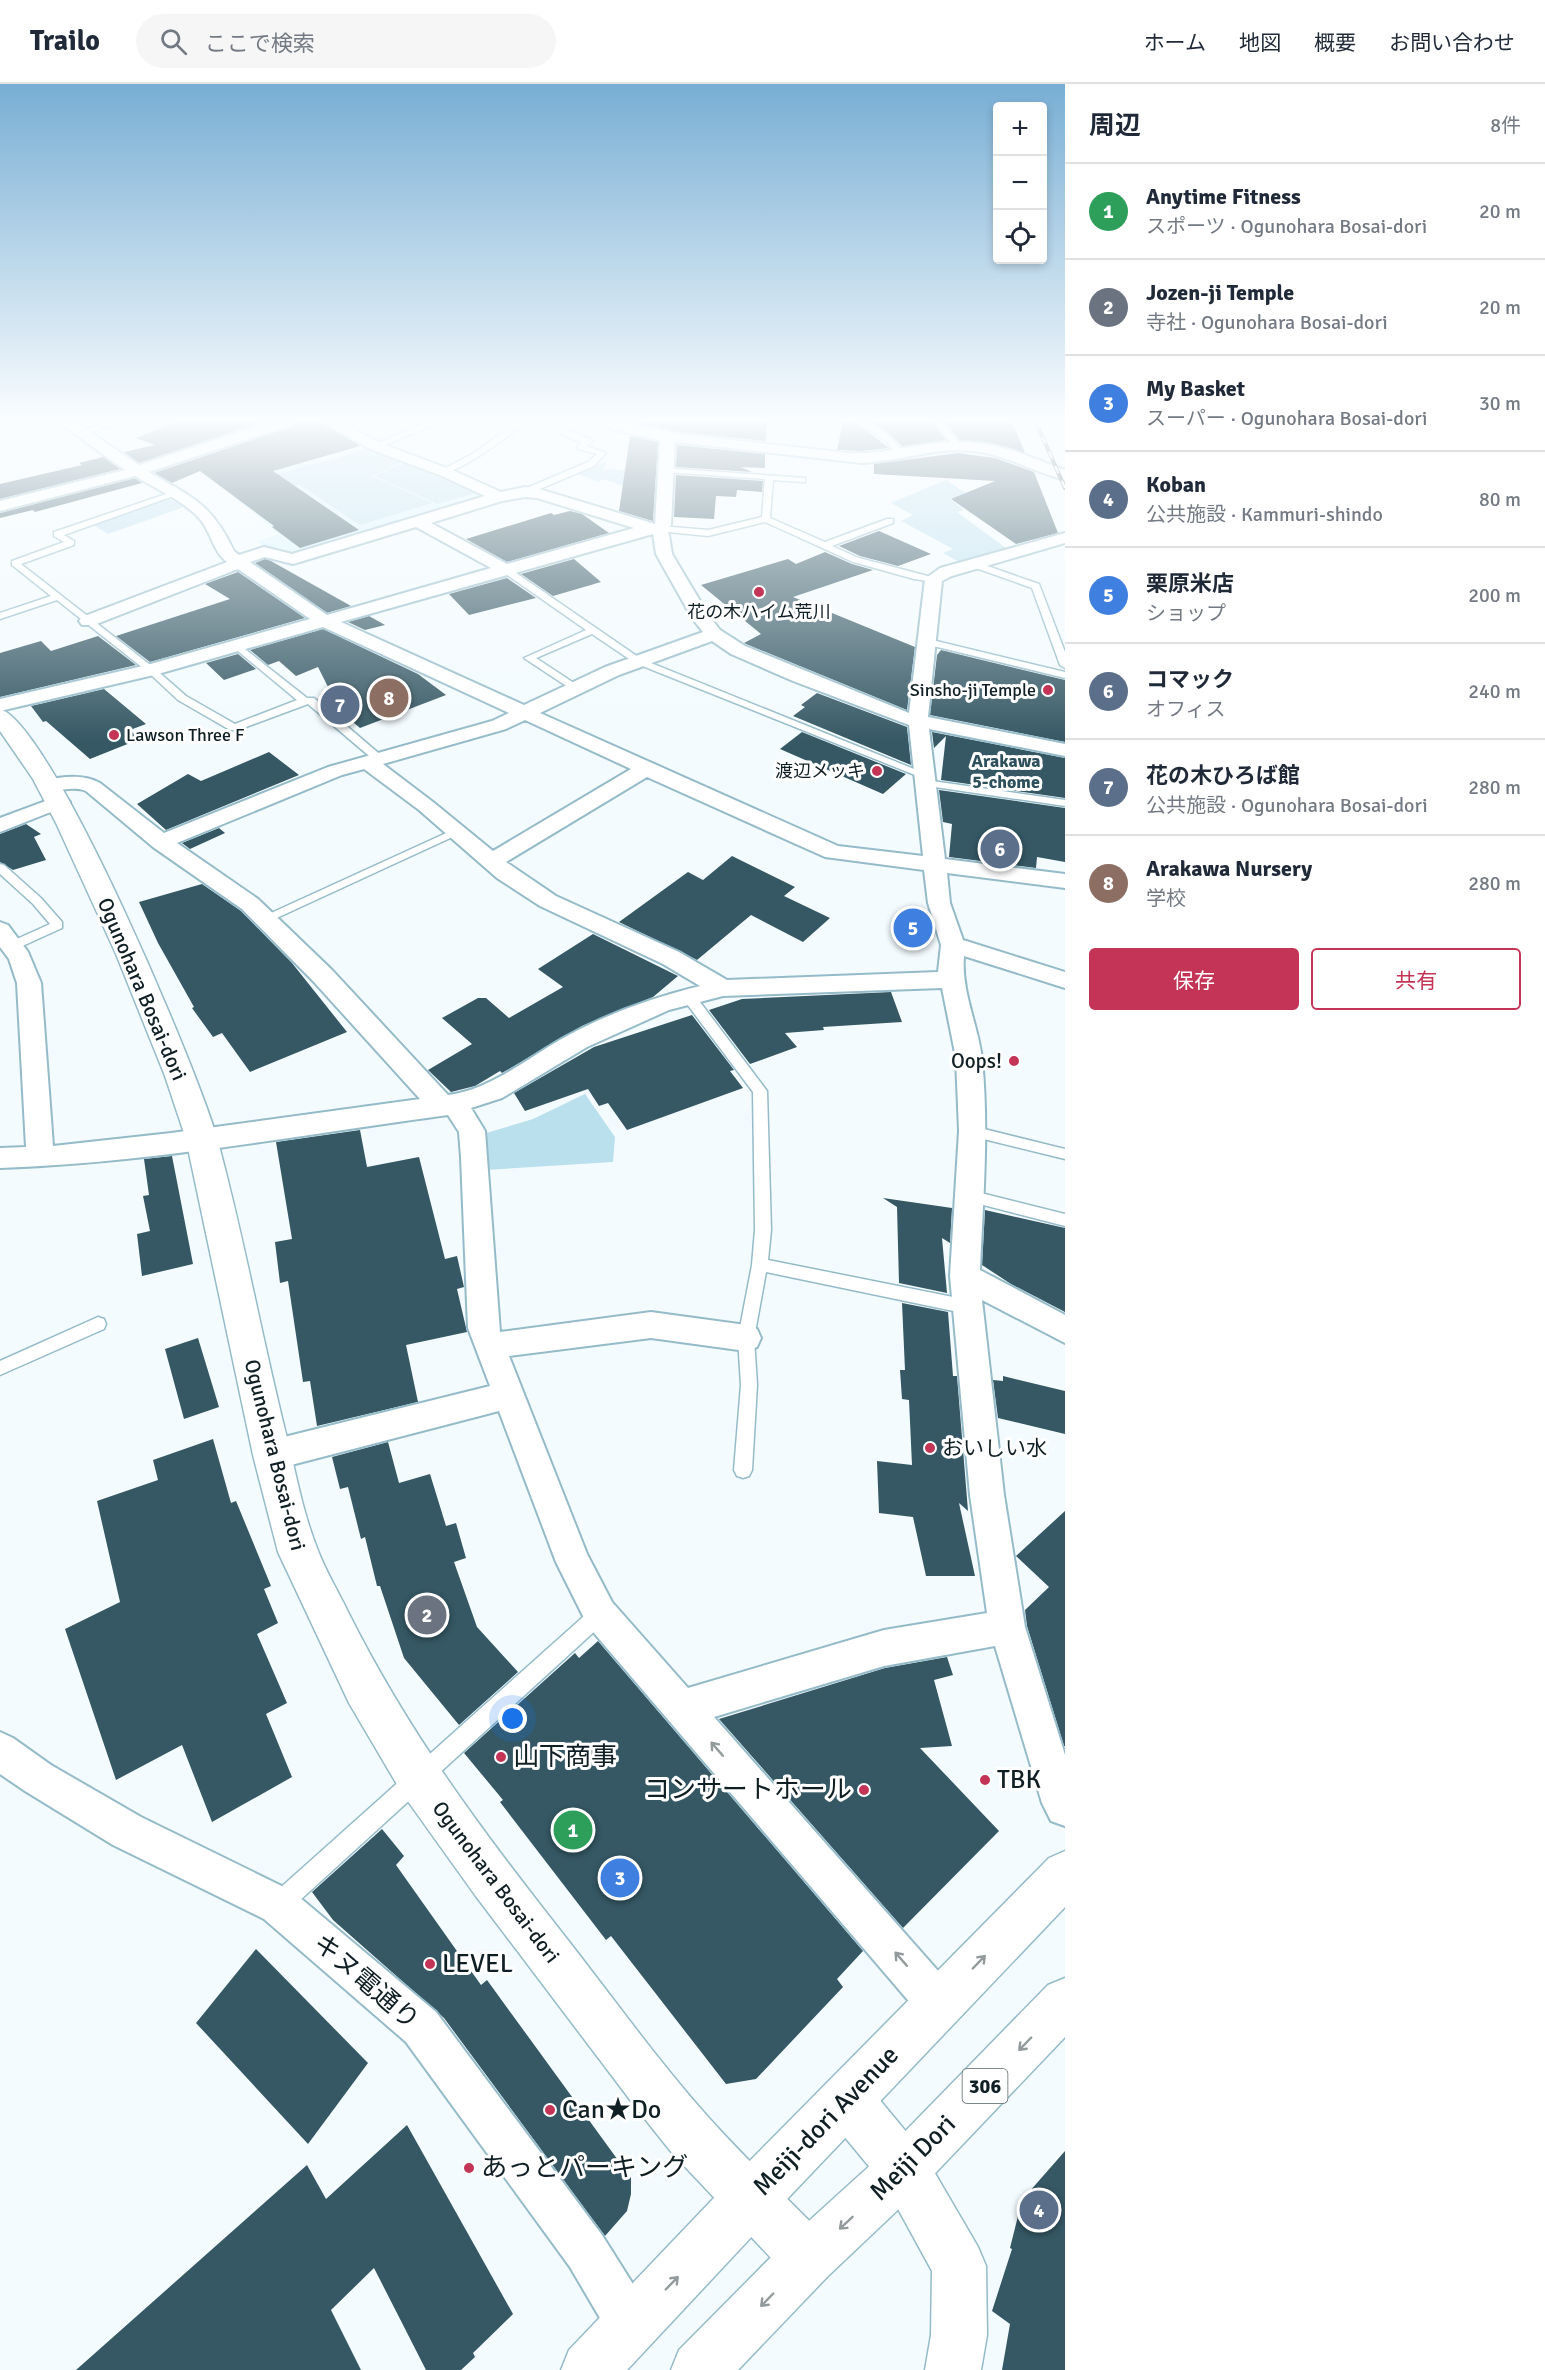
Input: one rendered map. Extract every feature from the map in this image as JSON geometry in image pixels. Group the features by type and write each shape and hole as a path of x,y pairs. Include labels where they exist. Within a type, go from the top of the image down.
{"street":[{"path":"214,529 223,548 237,562 323,620 646,769 834,852 1065,881"},
{"path":"88,621 264,552 293,559 395,529"},
{"path":"430,529 506,570"},
{"path":"0,705 151,670 645,530 660,529 664,554 701,618 714,634 738,650 878,708 918,721 1065,750"},
{"path":"1065,538 973,564 934,579 918,721 939,903 953,945 951,980 960,1009 969,1058 972,1131 965,1276 987,1495 1007,1627 1065,1807"},
{"path":"161,842 335,771 499,726 638,661 714,634"},
{"name":"Ogunohara Bosai-dori","path":"0,716 36,761 55,793 147,990 183,1084 202,1139 272,1455 298,1552 364,1688 418,1777 491,1878 655,2091 690,2135 808,2258"},
{"path":"374,760 491,862 548,901 671,958 723,988"},
{"path":"491,862 646,769"},
{"path":"0,826 55,793 83,782 161,842 249,904 323,976 472,1131 483,1328 573,1562 600,1614 939,2004"},
{"path":"6,938 20,958 29,983 40,1157"},
{"path":"953,945 1065,981"},
{"path":"0,1158 40,1157 202,1139 449,1105 493,1091 578,1041 662,1004 723,988 951,980"},
{"path":"965,1276 1065,1330"},
{"path":"490,1346 651,1325 746,1338"},
{"path":"272,1455 507,1395"},
{"path":"681,1708 884,1648 1007,1627"},
{"name":"キヌ電通り","path":"0,1751 38,1778 127,1831 278,1905 421,2027 586,2251 631,2325"},
{"name":"Meiji-dori Avenue","path":"589,2370 751,2198 1065,1874"},
{"name":"Meiji Dori","path":"808,2258 904,2169 1065,2002"},
{"path":"847,2100 904,2169 959,2266 958,2335 953,2370"},
{"name":"306","path":"707,2367 808,2258"}],"lane":[{"path":"73,529 57,534 71,543 15,562 151,670 182,698 234,728 310,699 374,760"},
{"path":"660,529 708,533 726,529"},
{"path":"786,529 856,560 914,576 934,579"},
{"path":"823,546 869,529"},
{"path":"973,564 1036,586 1065,665"},
{"path":"506,570 638,661 924,779 1065,804"},
{"path":"0,616 58,597"},
{"path":"578,689 529,658 593,630"},
{"path":"928,642 1065,675"},
{"path":"236,645 305,701"},
{"path":"264,919 455,832"},
{"path":"0,868 37,901 58,925 6,938"},
{"path":"689,997 760,1091 763,1230 760,1265 746,1338 749,1385 743,1470"},
{"path":"972,1131 1065,1154"},
{"path":"969,1196 1065,1220"},
{"path":"760,1265 968,1307"},
{"path":"0,1368 98,1324"},
{"path":"278,1905 600,1614"}],"shaded area":[{"path":"99,529 123,529 108,534"},
{"path":"272,529 385,529 292,556 265,549 258,541 279,534"},
{"path":"915,529 980,529 1010,551 963,564 943,553 953,549"},
{"path":"585,1094 615,1137 613,1162 485,1170 483,1134 533,1119"}],"building":[{"path":"274,529 359,530 300,548"},
{"path":"500,529 603,529 609,533 507,562 466,539"},
{"path":"994,529 1056,529 1058,533 1016,544"},
{"path":"879,531 931,554 898,566 860,556 839,546"},
{"path":"825,552 873,570 793,597 915,647 907,710 744,643 761,634 701,585 788,559 796,564"},
{"path":"265,559 351,606 327,613 255,563"},
{"path":"574,559 601,582 553,596 521,574"},
{"path":"238,572 305,618 150,662 116,636 230,599 205,584"},
{"path":"507,578 536,598 469,615 449,594"},
{"path":"369,616 385,625 365,630 348,622"},
{"path":"323,629 418,674 446,695 360,728 322,696 330,691 318,667 296,676 279,661 268,665 250,650"},
{"path":"98,636 136,665 0,697 0,653 41,641 51,651"},
{"path":"941,650 1065,680 1065,742 930,715 937,655"},
{"path":"238,654 256,669 224,680 206,663"},
{"path":"104,689 146,724 130,730 140,739 90,759 46,721 43,722 31,706"},
{"path":"817,693 907,727 911,765 793,716 805,707 801,705"},
{"path":"802,732 906,774 883,794 780,749"},
{"path":"932,732 1065,758 1065,798 941,780 946,736 934,748"},
{"path":"269,752 299,775 166,830 137,804 188,774 201,781"},
{"path":"939,790 1065,808 1065,862 1037,857 1036,868 949,857 952,824 943,822"},
{"path":"26,824 41,834 34,837 46,860 13,870 0,862 0,834"},
{"path":"219,828 225,833 190,849 182,843"},
{"path":"732,856 795,887 784,896 830,918 803,942 751,915 697,960 619,922 688,872 703,880"},
{"path":"202,884 241,911 292,963 347,1032 250,1072 222,1033 213,1037 192,1008 194,1007 158,943 139,902"},
{"path":"593,934 678,976 653,997 582,1026 502,1073 500,1071 475,1086 451,1092 428,1070 472,1044 442,1018 478,998 486,998 509,1018 563,987 538,969"},
{"path":"891,992 902,1022 823,1027 824,1030 785,1033 797,1047 750,1064 709,1010 742,999"},
{"path":"692,1015 734,1070 730,1071 743,1088 627,1130 608,1103 599,1106 588,1089 525,1111 514,1093 594,1047"},
{"path":"360,1130 367,1167 419,1157 445,1259 457,1256 464,1287 457,1289 467,1332 406,1345 418,1402 317,1426 310,1381 303,1382 288,1281 280,1283 275,1242 292,1239 276,1142"},
{"path":"172,1156 193,1264 142,1276 137,1234 150,1231 143,1196 149,1195 144,1159"},
{"path":"883,1198 952,1208 950,1243 942,1238 947,1293 899,1283 897,1207"},
{"path":"985,1210 1065,1228 1065,1312 1011,1284 982,1265"},
{"path":"902,1303 948,1312 953,1376 957,1376 968,1511 959,1503 975,1576 926,1576 913,1517 879,1513 877,1461 912,1465 909,1400 902,1399 900,1370 905,1370"},
{"path":"198,1338 219,1407 184,1419 165,1349"},
{"path":"1003,1376 1065,1391 1065,1434 998,1418 993,1380 1003,1381"},
{"path":"213,1439 231,1503 236,1501 271,1586 264,1589 278,1623 257,1634 287,1703 266,1714 292,1777 212,1822 182,1745 116,1780 65,1629 120,1602 97,1501 158,1480 153,1460"},
{"path":"388,1442 399,1483 430,1474 446,1526 456,1523 466,1558 454,1562 477,1627 518,1672 459,1725 404,1658 380,1586 377,1586 365,1537 361,1539 348,1487 340,1489 332,1457"},
{"path":"1065,1511 1064,1746 1027,1626 1025,1610 1049,1587 1016,1556"},
{"path":"598,1641 863,1951 837,1979 843,1987 756,2079 726,2084 611,1936 606,1940 500,1802 503,1800 464,1753 575,1653 579,1658"},
{"name":"コンサートホール","path":"947,1657 953,1675 934,1680 952,1746 920,1748 999,1831 903,1928 719,1719 885,1668"},
{"path":"382,1829 404,1856 396,1865 481,1985 487,1980 631,2178 631,2194 627,2211 605,2236 444,2018 333,1920 312,1892"},
{"path":"256,1949 368,2063 308,2144 196,2023"},
{"path":"407,2125 513,2314 473,2353 475,2357 461,2370 426,2370 374,2268 331,2310 361,2370 76,2370 307,2165 326,2199"},
{"path":"1065,2151 1065,2370 1002,2370 1010,2324 992,2311 1012,2249 1010,2248 1022,2200"}],"place":[{"name":"花の木ハイム荒川","path":"759,592"},
{"name":"Sinsho-ji Temple","path":"1048,690"},
{"name":"Arakawa Nursery","path":"389,698"},
{"name":"花の木ひろば館","path":"340,705"},
{"name":"Lawson Three F","path":"114,735"},
{"name":"渡辺メッキ","path":"877,771"},
{"name":"コマック","path":"1000,849"},
{"name":"栗原米店","path":"913,928"},
{"name":"Oops!","path":"1014,1061"},
{"name":"おいしい水","path":"930,1448"},
{"name":"Jozen-ji Temple","path":"427,1615"},
{"name":"山下商事","path":"501,1757"},
{"name":"TBK","path":"985,1780"},
{"name":"コンサートホール","path":"864,1790"},
{"name":"Anytime Fitness","path":"573,1830"},
{"name":"My Basket","path":"620,1878"},
{"name":"LEVEL","path":"430,1964"},
{"name":"Can★Do","path":"550,2110"},
{"name":"あっとパーキング","path":"469,2168"},
{"name":"Koban","path":"1039,2210"}],"district":[{"name":"Arakawa 5-chome","path":"1006,771"}]}
